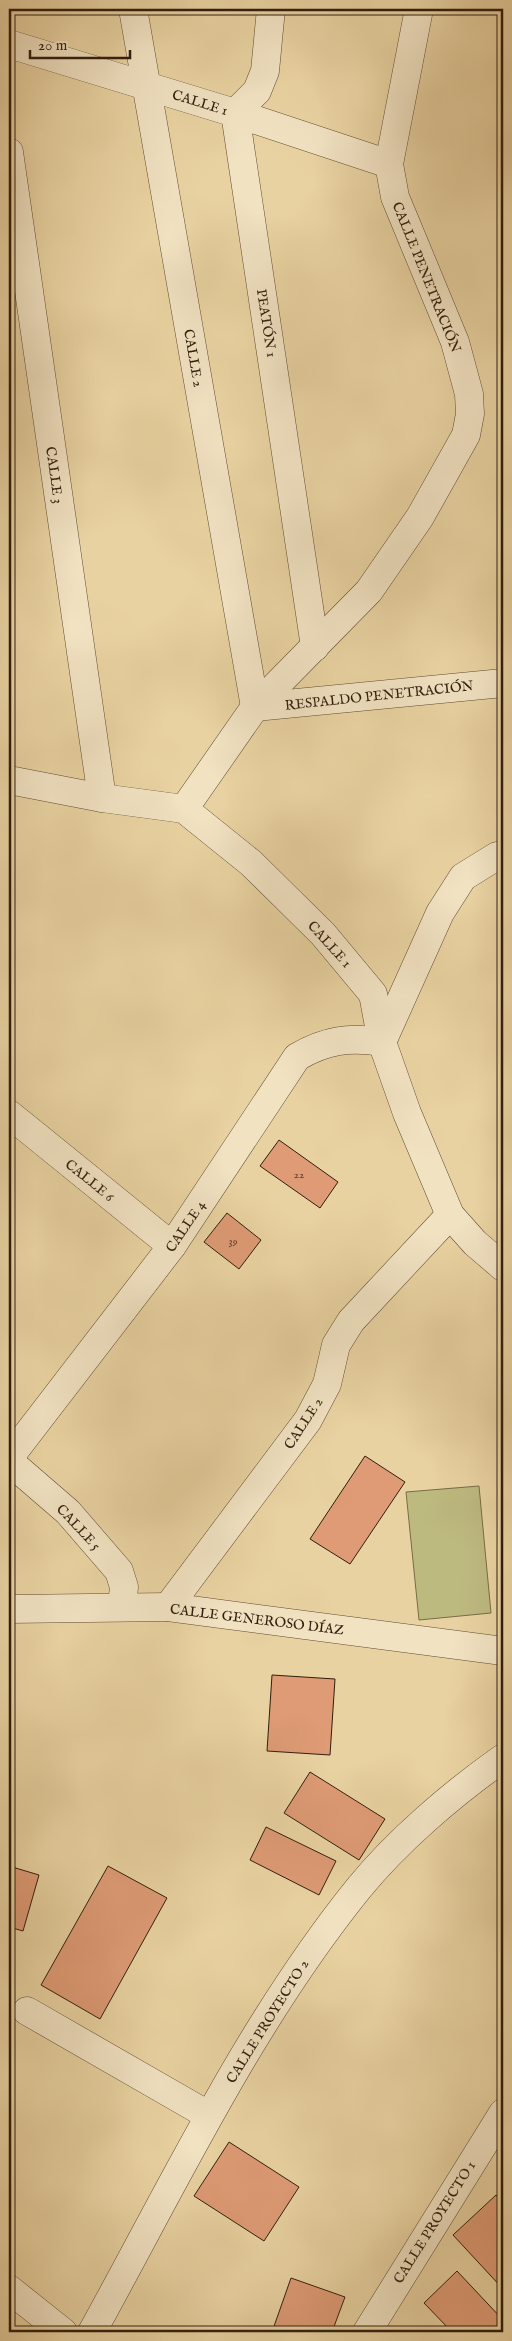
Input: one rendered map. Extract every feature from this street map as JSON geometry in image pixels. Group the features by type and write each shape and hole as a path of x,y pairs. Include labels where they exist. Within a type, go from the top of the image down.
{"street":[{"name":"CALLE 2","path":"132,9 255,707"},
{"path":"235,114 257,91 265,71 271,9"},
{"name":"CALLE PENETRACIÓN","path":"184,809 255,707 369,591 420,517 466,435 470,414 469,394 455,342 395,197 389,164 419,9"},
{"name":"CALLE 1","path":"9,44 389,164"},
{"name":"PEATÓN 1","path":"235,114 315,647"},
{"name":"CALLE 3","path":"9,152 102,798"},
{"name":"RESPALDO PENETRACIÓN","path":"255,707 503,683"},
{"path":"9,780 102,798 184,809"},
{"name":"CALLE 1","path":"184,809 251,863 329,941 373,994 382,1042 407,1113 450,1215 475,1243 503,1267"},
{"path":"382,1042 440,913 463,877 497,856 503,855"},
{"name":"CALLE 4","path":"9,1460 172,1246 298,1057 316,1046 341,1040 362,1039 382,1042"},
{"name":"CALLE 6","path":"9,1114 172,1246"},
{"name":"CALLE 2","path":"168,1607 308,1420 327,1384 336,1345 351,1321 450,1215"},
{"name":"CALLE 5","path":"9,1460 68,1512 120,1571 124,1587 122,1606"},
{"name":"CALLE GENEROSO DÍAZ","path":"9,1609 122,1606 168,1607 503,1651"},
{"name":"CALLE PROYECTO 2","path":"92,2332 208,2114 312,1950 360,1888 421,1825 470,1781 503,1758"},
{"path":"27,2011 208,2114"},
{"name":"CALLE PROYECTO 1","path":"366,2332 503,2113"},
{"path":"9,2289 63,2332"}],"shaded area":[{"path":"479,1486 491,1613 419,1620 406,1492"}],"building":[{"path":"500,779 503,779 503,832 502,832"},
{"path":"279,1140 338,1182 320,1208 260,1166"},
{"path":"227,1213 261,1240 239,1269 204,1242"},
{"path":"365,1456 405,1482 350,1564 310,1539"},
{"path":"272,1675 335,1679 330,1755 267,1751"},
{"path":"310,1772 385,1819 359,1860 284,1813"},
{"path":"266,1827 336,1861 319,1895 250,1860"},
{"path":"9,1866 39,1875 23,1931 9,1927"},
{"path":"108,1866 167,1898 100,2019 41,1985"},
{"path":"229,2142 299,2187 264,2241 194,2196"},
{"path":"496,2195 503,2203 503,2289 453,2235"},
{"path":"457,2271 503,2320 503,2332 452,2332 424,2303"},
{"path":"291,2278 345,2297 332,2332 272,2332"}]}
